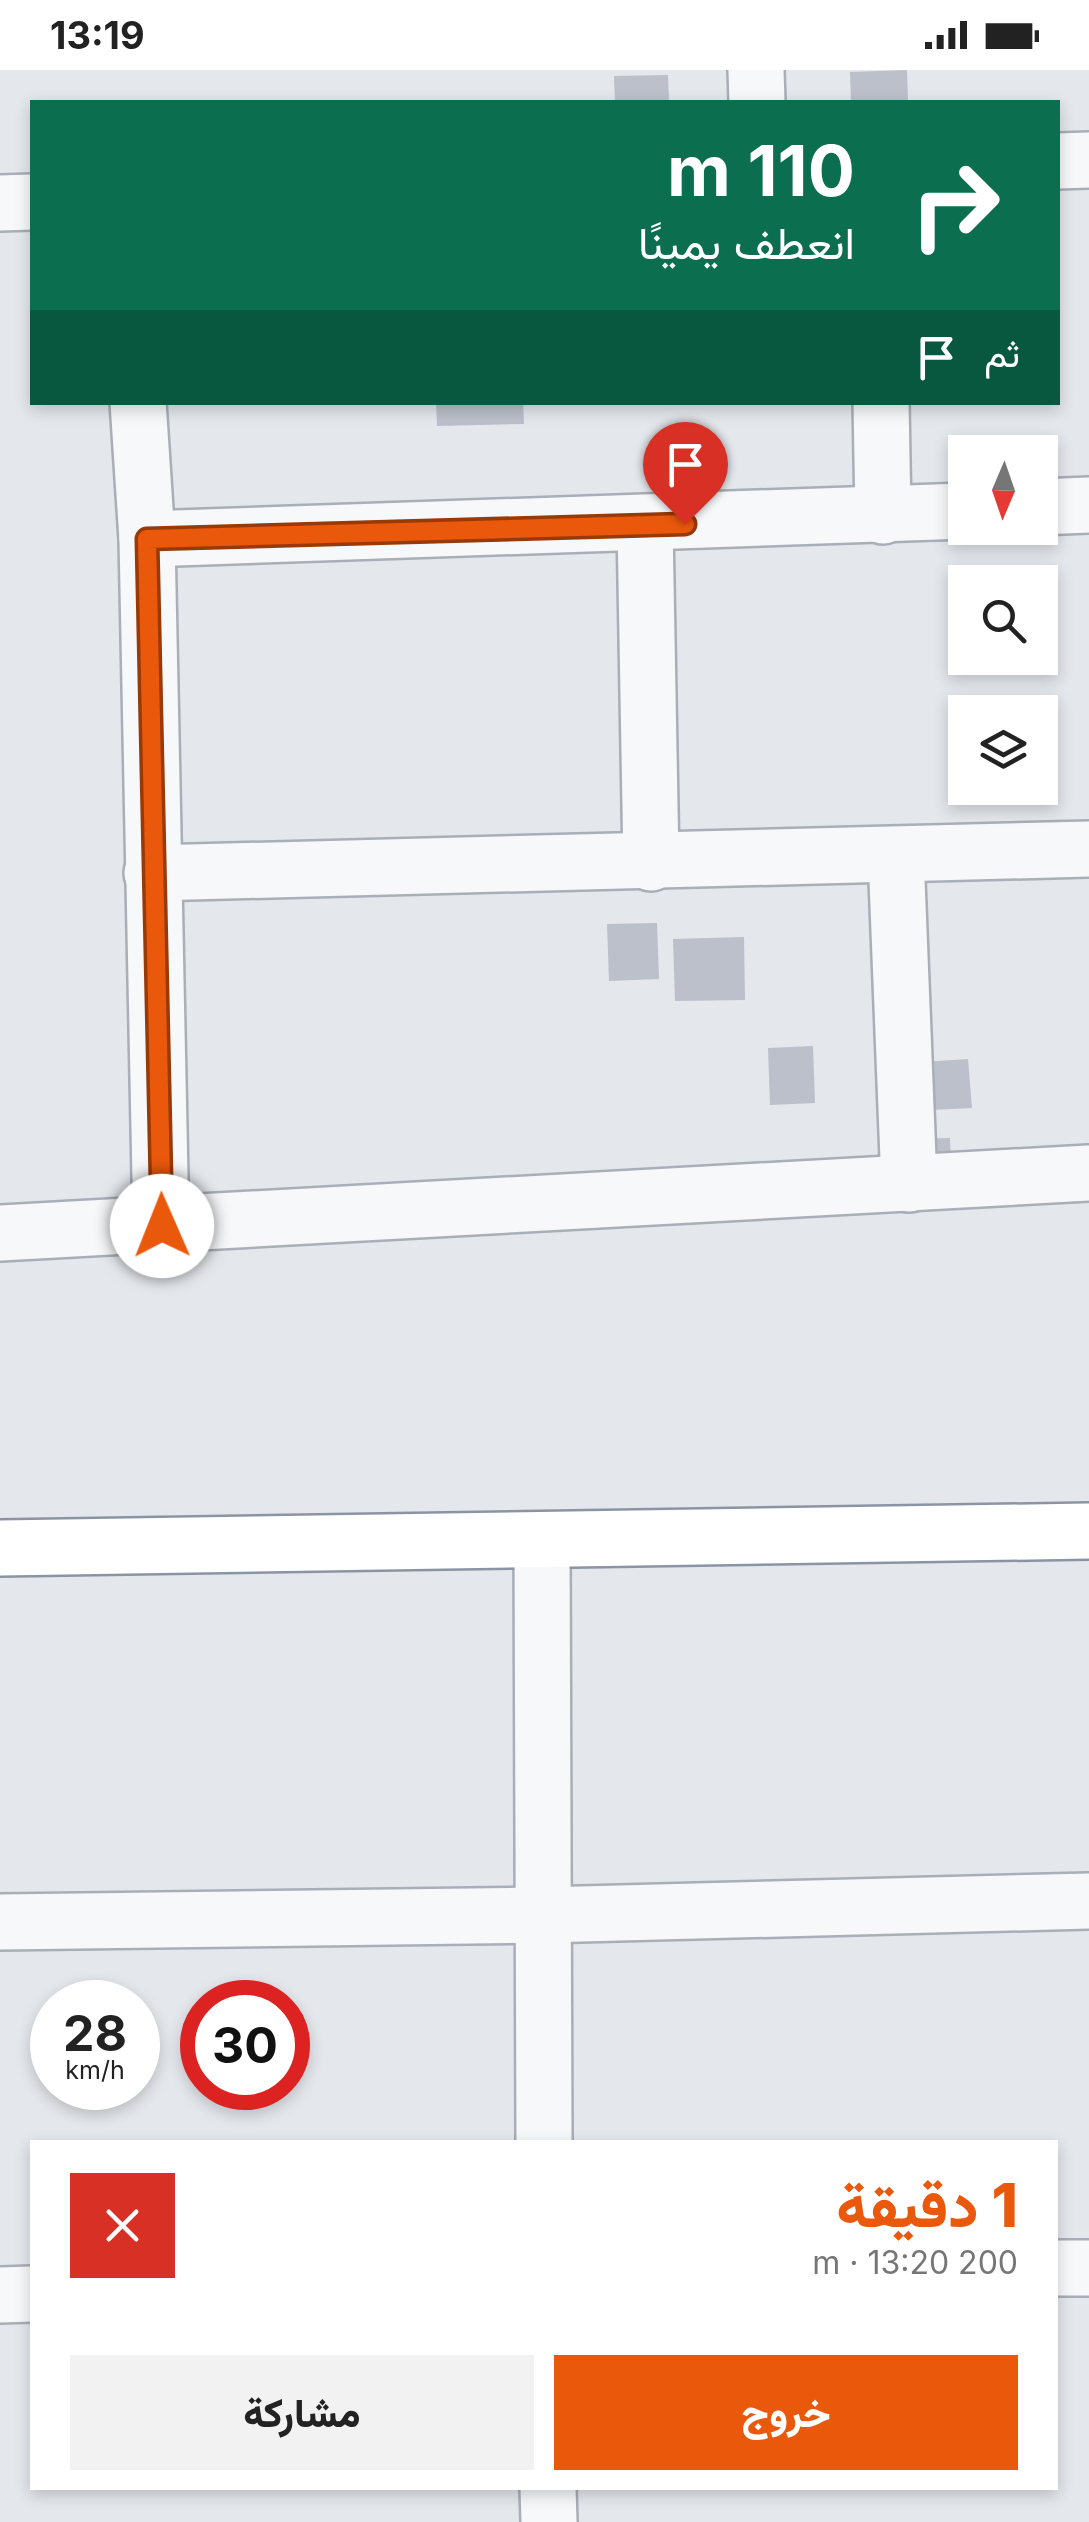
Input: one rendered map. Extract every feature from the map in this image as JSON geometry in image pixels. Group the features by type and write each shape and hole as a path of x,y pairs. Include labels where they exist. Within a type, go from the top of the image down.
{"highway":[{"path":"0,1548 1089,1531"}],"street":[{"path":"756,70 757,100"},
{"path":"1060,161 1089,160"},
{"path":"0,203 30,202"},
{"path":"138,405 147,539 162,1226"},
{"path":"882,405 882,516"},
{"path":"1058,506 1089,505"},
{"path":"147,539 948,512"},
{"path":"645,525 652,863"},
{"path":"152,873 1089,849"},
{"path":"896,854 909,1184"},
{"path":"0,1233 1089,1173"},
{"path":"542,1541 544,2140"},
{"path":"0,1922 542,1915 1089,1901"},
{"path":"1058,2268 1089,2268"},
{"path":"0,2295 30,2294"},
{"path":"548,2490 548,2522"}],"building":[{"path":"907,70 908,100 851,100 850,72"},
{"path":"668,75 669,100 615,100 614,76"},
{"path":"436,405 523,405 524,424 437,426"},
{"path":"657,923 659,979 609,981 607,924"},
{"path":"744,937 745,1000 675,1001 673,939"},
{"path":"813,1046 815,1103 770,1105 768,1048"},
{"path":"968,1059 972,1108 910,1111 907,1063"},
{"path":"950,1138 951,1165 909,1139"}],"route":[{"path":"162,1226 147,539 685,524"}]}
